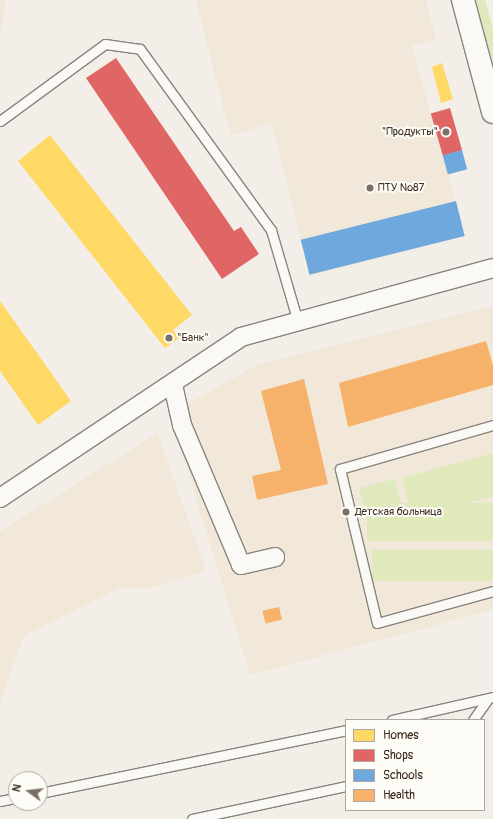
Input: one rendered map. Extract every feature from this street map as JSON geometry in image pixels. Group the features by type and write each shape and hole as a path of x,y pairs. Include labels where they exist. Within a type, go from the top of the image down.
{"street":[{"path":"463,0 493,112"},
{"path":"0,498 173,385 241,337 297,318 493,268"},
{"path":"173,385 182,425 241,565 275,557"}],"lane":[{"path":"0,121 105,44 140,49 271,230 297,318"},
{"path":"493,425 340,469 377,623 493,591"},
{"path":"397,719 490,699"},
{"path":"474,719 490,699"},
{"path":"48,791 345,730"},
{"path":"192,819 345,786"}],"shaded area":[{"path":"0,0 6,0 0,41"},
{"path":"196,0 426,0 436,39 412,46 465,236 310,276 272,124 230,135"},
{"name":"Детская больница","path":"493,306 493,610 250,675 170,414 258,364"},
{"path":"158,433 206,571 147,589 122,587 24,636 0,703 0,531"}],"green space":[{"path":"475,0 485,0 493,29 493,63"},
{"path":"493,453 493,496 412,517 402,478"},
{"path":"395,479 405,520 369,529 359,488"},
{"path":"367,503 493,503 493,541 367,541"},
{"path":"372,550 493,550 493,581 372,581"}],"building: Homes":[{"path":"442,63 453,99 441,103 432,67"},
{"path":"50,135 192,315 173,330 179,338 165,348 18,161"},
{"path":"0,301 71,401 38,425 0,371"}],"building: Shops":[{"path":"116,58 234,231 241,227 259,254 222,279 86,78"},
{"name":"\"Продукты\"","path":"450,108 462,150 443,156 431,114"}],"building: Schools":[{"path":"462,150 467,169 448,174 443,155"},
{"name":"ПТУ №87","path":"456,201 465,236 309,275 301,240"}],"building: Health":[{"path":"486,341 493,365 493,385 348,427 339,383"},
{"path":"304,379 328,484 257,500 252,476 281,470 261,391"},
{"path":"279,607 282,620 265,623 262,611"}],"place":[{"name":"\"Продукты\"","path":"446,132"},
{"name":"ПТУ №87","path":"370,188"},
{"name":"\"Банк\"","path":"169,338"},
{"name":"Детская больница","path":"346,512"}]}
